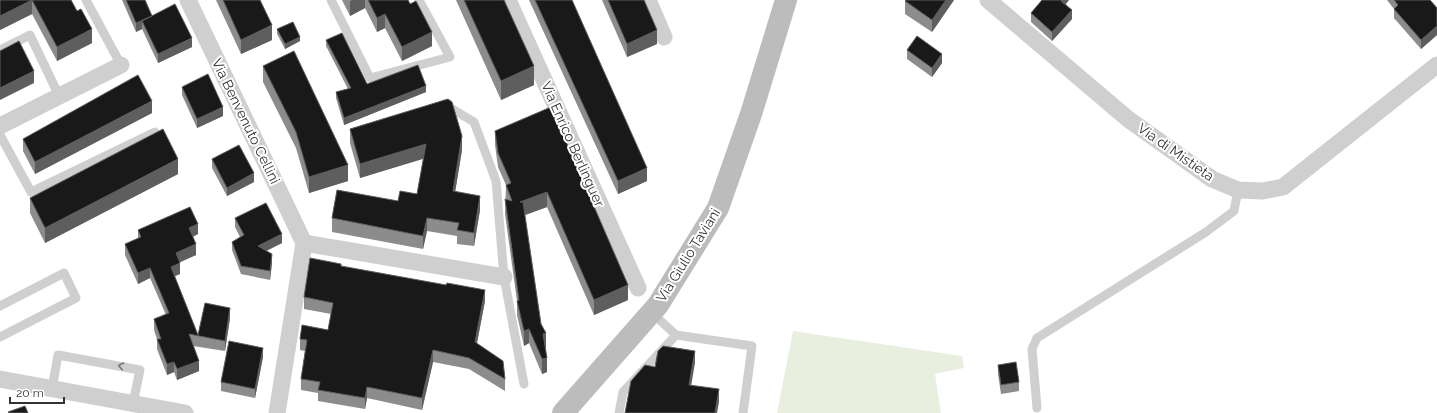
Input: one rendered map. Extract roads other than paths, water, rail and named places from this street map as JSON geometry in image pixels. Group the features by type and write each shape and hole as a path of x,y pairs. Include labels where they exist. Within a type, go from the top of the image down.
{"main road":[{"name":"Via Giulio Taviani","path":"563,413 658,305 718,208 751,114 786,0"}],"street":[{"name":"Via Benvenuto Cellini","path":"188,0 304,242"},
{"name":"Via Enrico Berlinguer","path":"508,0 638,288"},
{"path":"648,0 664,36"},
{"name":"Via di Mistieta","path":"988,0 1128,119 1212,179 1238,190 1262,191 1283,187 1437,65"},
{"path":"0,126 121,65"},
{"path":"277,413 304,242 504,277"},
{"path":"0,379 185,413"}],"lane":[{"path":"86,0 121,65"},
{"path":"331,0 370,78 450,57 419,0"},
{"path":"0,50 30,35 59,96"},
{"path":"438,106 445,104 474,122 496,181 504,277 524,384"},
{"path":"0,135 31,192 155,132"},
{"path":"1037,408 1032,349 1037,338 1206,232 1234,211 1238,190"},
{"path":"0,306 64,273 76,298 0,337"},
{"path":"651,312 676,335 752,346 742,413"},
{"path":"619,413 623,392 676,335"},
{"path":"52,389 58,355 140,370 133,403"}]}
